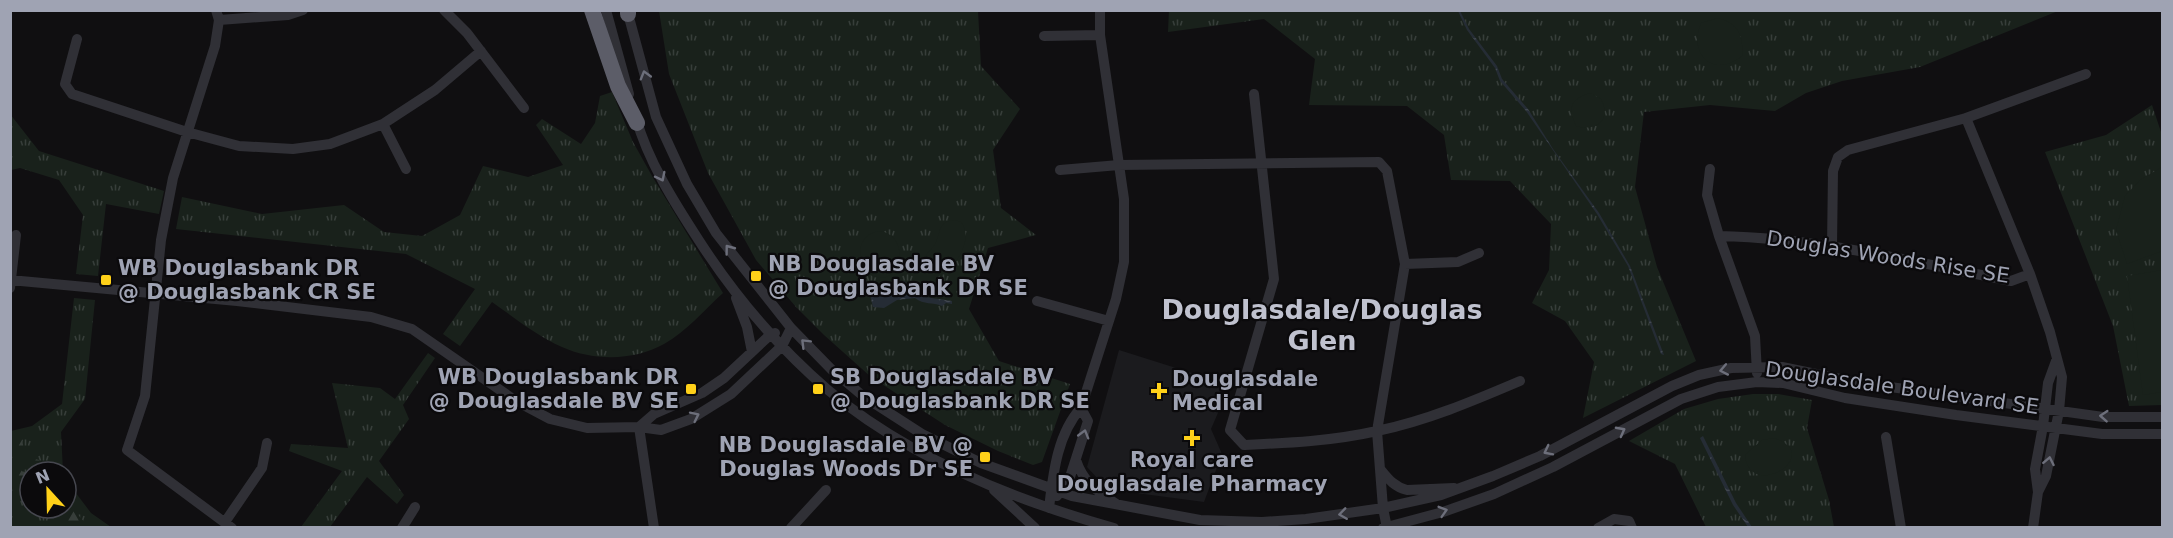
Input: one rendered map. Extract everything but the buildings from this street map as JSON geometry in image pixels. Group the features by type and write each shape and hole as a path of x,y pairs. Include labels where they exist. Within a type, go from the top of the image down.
{"highway":[{"path":"592,10 618,86 637,123"}],"street":[{"path":"267,443 262,468 229,525 128,450 145,396 167,205 173,178 215,46 217,15 288,15 303,10"},
{"path":"444,10 467,33 524,108"},
{"path":"606,10 637,123 674,201 732,289 771,334 829,391 874,424 931,457 990,486 1049,508 1114,528"},
{"path":"1049,508 1055,491 1053,471 1071,419 1081,408 1116,299 1124,262 1124,199 1107,98 1100,35 1101,10"},
{"name":"Douglasdale Boulevard SE","path":"627,12 656,117 687,184 716,232 791,328 832,370 863,396 922,434 981,463 1055,491 1120,506 1200,520 1262,522 1306,519 1383,508 1440,495 1540,456 1672,386 1699,375 1731,368 1757,366 1782,367 1855,382 2103,417 2163,417"},
{"path":"1044,36 1100,35"},
{"path":"77,39 65,84 72,94 187,132 239,146 292,148 330,144 383,124 435,90 480,51"},
{"path":"1832,246 1833,171 1838,157 1848,150 1966,118 2086,74"},
{"path":"1254,94 1274,279 1230,430 1244,445 1290,443 1377,431 1457,408 1520,381"},
{"path":"1966,118 2030,274 2050,332 2062,377 2059,411 2046,476 2038,492"},
{"path":"383,124 406,169"},
{"path":"1060,170 1119,165 1378,162 1387,171 1405,264 1377,431 1386,527"},
{"path":"1710,169 1707,195 1719,236 1755,336 1757,382"},
{"path":"16,235 11,283 237,301 371,317 412,329 516,401 550,419 587,428 639,427 661,430 691,418 731,394 782,345 791,328"},
{"name":"Douglas Woods Rise SE","path":"1719,236 1767,237 1832,246 2012,280 2030,274"},
{"path":"1405,264 1458,262 1479,253"},
{"path":"732,289 747,327 752,352"},
{"path":"1037,302 1108,321"},
{"path":"639,427 654,414 702,393 724,378 771,334 791,328"},
{"path":"2033,528 2038,492 2035,469 2046,409 2048,383 2056,361"},
{"name":"Douglasdale Boulevard SE","path":"1386,527 1443,512 1494,494 1553,467 1681,399 1718,387 1757,382 1783,383 1845,398 2102,434 2163,434"},
{"path":"1055,491 1070,477 1077,460 1088,422 1081,408"},
{"path":"639,427 654,528"},
{"path":"1886,437 1901,528"},
{"path":"1077,460 1083,476 1094,489 1120,506"},
{"path":"1380,469 1389,481 1407,490 1460,488"},
{"path":"990,486 1035,528"},
{"path":"792,528 826,490"},
{"path":"402,528 415,507"},
{"path":"1598,528 1614,519 1629,521 1632,528"}],"shaded area":[{"path":"1119,350 1230,385 1211,429 1222,454 1204,502 1136,493 1100,481 1087,467"}],"green space":[{"path":"1169,10 2058,11 1920,67 1842,81 1806,93 1775,111 1710,105 1644,112 1635,187 1657,267 1696,361 1583,418 1594,362 1565,321 1532,303 1549,270 1551,224 1510,181 1451,180 1444,135 1407,106 1309,105 1315,59 1264,19 1168,32"},
{"path":"659,11 978,11 981,66 1020,109 993,150 1001,208 1036,235 988,248 969,309 999,361 1070,384 1042,462 1033,465 945,425 871,377 796,307 756,260 708,173 669,74"},
{"path":"1718,18 1735,27 1742,42 1742,56 1722,65 1706,60 1698,44 1701,23"},
{"path":"612,92 633,142 723,293 672,339 640,354 600,357 574,352 544,338 492,302 460,346 443,334 475,289 406,254 176,229 182,197 262,214 344,205 384,232 422,236 460,215 483,166 528,177 563,165 536,125 542,119 581,144 595,123 600,96"},
{"path":"1590,93 1601,99 1605,113 1603,118 1596,126 1576,126 1572,114 1573,105 1578,98"},
{"path":"2152,105 2162,135 2162,405 2129,406 2113,326 2045,152 2106,135"},
{"path":"10,114 39,151 164,191 159,214 106,204 98,276 76,274 83,215 59,180 20,168 11,170"},
{"path":"2162,167 2162,251 2127,264 2116,230 2125,196 2140,180"},
{"path":"955,220 961,222 964,228 964,246 951,268 934,273 928,270 926,255 935,244 943,224"},
{"path":"879,231 895,240 900,256 894,272 879,278 866,271 860,256 864,240 870,234"},
{"path":"2162,270 2162,392 2143,395 2127,276"},
{"path":"74,298 95,300 85,399 61,432 62,460 18,460 18,520 78,520 78,496 91,513 111,527 11,528 11,431 32,426 62,404"},
{"path":"428,353 435,358 403,405 409,419 379,461 404,495 397,504 367,477 330,527 301,527 342,471 289,451 291,444 348,448 332,383 380,388 395,399"},
{"path":"1753,394 1778,394 1812,400 1807,428 1829,500 1834,527 1706,527 1675,464 1629,441 1684,409 1718,399"},
{"path":"17,436 23,440 20,456 11,457 11,439"},
{"path":"1774,438 1788,446 1792,454 1789,463 1770,475 1759,475 1750,468 1745,455 1762,440"},
{"path":"11,469 18,470 18,491 11,492"},
{"path":"78,515 86,524 86,527 64,527 56,520 78,520"}],"water":[{"path":"1458,11 1497,66 1502,79 1528,109 1553,149 1599,213 1630,266 1664,355 1661,354 1628,266 1597,214 1526,111 1500,81 1495,68 1467,30"},
{"path":"904,281 925,297 952,301 952,304 946,303 942,306 922,302 915,298 897,300 884,308 873,307 870,295"},
{"path":"1703,436 1736,503 1752,527 1748,527 1733,505 1700,438"}],"place":[{"name":"NB Douglasdale BV @ Douglasbank DR SE","path":"756,276"},
{"name":"WB Douglasbank DR @ Douglasbank CR SE","path":"106,280"},
{"name":"WB Douglasbank DR @ Douglasdale BV SE","path":"691,389"},
{"name":"SB Douglasdale BV @ Douglasbank DR SE","path":"818,389"},
{"name":"Douglasdale Medical","path":"1159,391"},
{"name":"Royal care Douglasdale Pharmacy","path":"1192,438"},
{"name":"NB Douglasdale BV @ Douglas Woods Dr SE","path":"985,457"}],"district":[{"name":"Douglasdale/Douglas Glen","path":"1322,324"}]}
